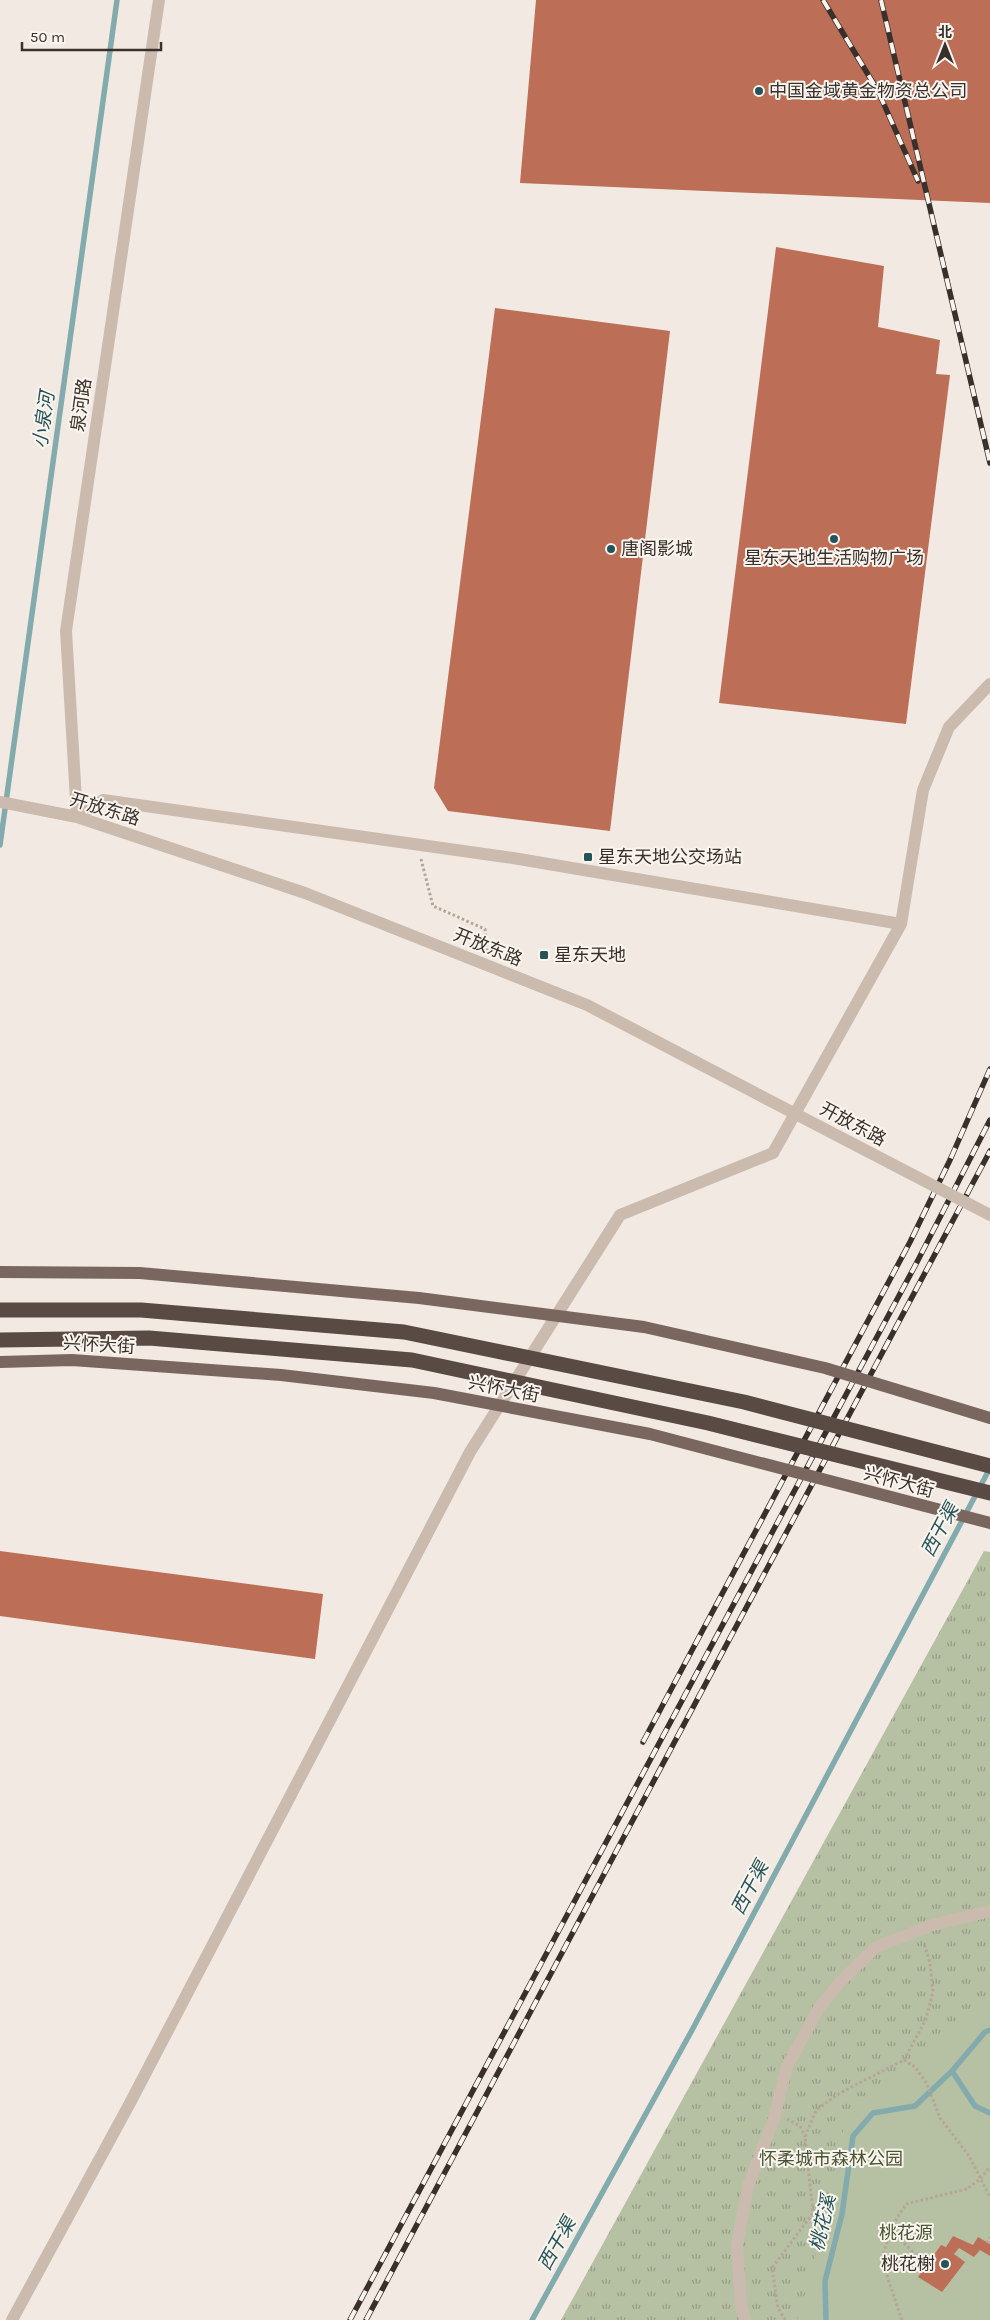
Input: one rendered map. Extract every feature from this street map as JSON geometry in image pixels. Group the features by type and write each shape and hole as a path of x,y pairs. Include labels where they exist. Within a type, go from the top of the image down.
{"highway":[{"path":"0,1310 141,1310 404,1332 744,1402 990,1466"},
{"path":"0,1340 149,1338 412,1360 708,1423 990,1493"}],"main road":[{"path":"0,1272 140,1272 419,1298 644,1328 825,1368 990,1418"},
{"name":"兴怀大街","path":"0,1362 72,1360 102,1362 281,1375 434,1393 650,1434 990,1522"}],"street":[{"name":"泉河路","path":"77,817 66,631 159,0"},
{"path":"12,2320 135,2094 470,1452 620,1215 773,1153 901,924 923,790 949,727 990,684"},
{"path":"77,817 103,800 513,858 901,924"},
{"name":"开放东路","path":"0,802 77,817 305,892 587,1006 990,1216"},
{"path":"745,2320 741,2306 738,2245 748,2186 773,2122 787,2066 824,2002 840,1982 876,1947 920,1930 990,1911"}],"path":[{"path":"417,844 434,906 485,929 488,966"},
{"path":"805,2137 816,2110 840,2093 904,2060 926,2019 933,1992 930,1963 920,1930"},
{"path":"904,2060 915,2068 927,2084 940,2118 969,2156 990,2197"},
{"path":"773,2122 783,2118 792,2120 800,2126 805,2137 813,2213 772,2268 778,2308 785,2320"},
{"path":"902,2320 882,2261 890,2229 906,2204 967,2189 980,2179 990,2167"},
{"path":"890,2229 926,2266"},
{"path":"987,2243 990,2237"}],"green space":[{"name":"怀柔城市森林公园","path":"984,1551 990,1552 990,2320 561,2320"},
{"name":"桃花源","path":"990,2003 990,2320 797,2320 812,2271 846,2118 931,2056 966,2012"}],"building":[{"name":"中国金域黄金物资总公司","path":"536,0 990,0 990,203 520,183"},
{"name":"星东天地生活购物广场","path":"776,247 884,266 878,327 940,340 936,374 950,375 906,724 719,703"},
{"path":"495,308 670,331 610,831 448,811 434,788"},
{"path":"0,1551 323,1594 315,1659 0,1616"},
{"name":"桃花榭","path":"953,2236 973,2245 978,2237 990,2244 990,2256 980,2250 974,2257 959,2248 954,2254 965,2262 942,2292 918,2277 941,2245 946,2247"}],"waterway":[{"name":"小泉河","path":"0,845 117,0"},
{"name":"西干渠","path":"532,2320 691,2032 990,1468"},
{"path":"952,2071 985,2032 990,2030"},
{"name":"桃花溪","path":"826,2320 825,2281 842,2214 853,2136 873,2113 915,2106 952,2071 975,2106 990,2113"}],"railway":[{"path":"823,0 878,91 918,181"},
{"path":"881,0 990,463"},
{"path":"643,1742 910,1242 950,1160 990,1069"},
{"path":"350,2320 916,1264 990,1120"},
{"path":"366,2320 990,1151"}],"place":[{"name":"中国金域黄金物资总公司","path":"759,91"},
{"name":"星东天地生活购物广场","path":"834,539"},
{"name":"唐阁影城","path":"611,549"},
{"name":"星东天地公交场站","path":"588,857"},
{"name":"星东天地","path":"544,955"},
{"name":"桃花榭","path":"945,2264"}]}
